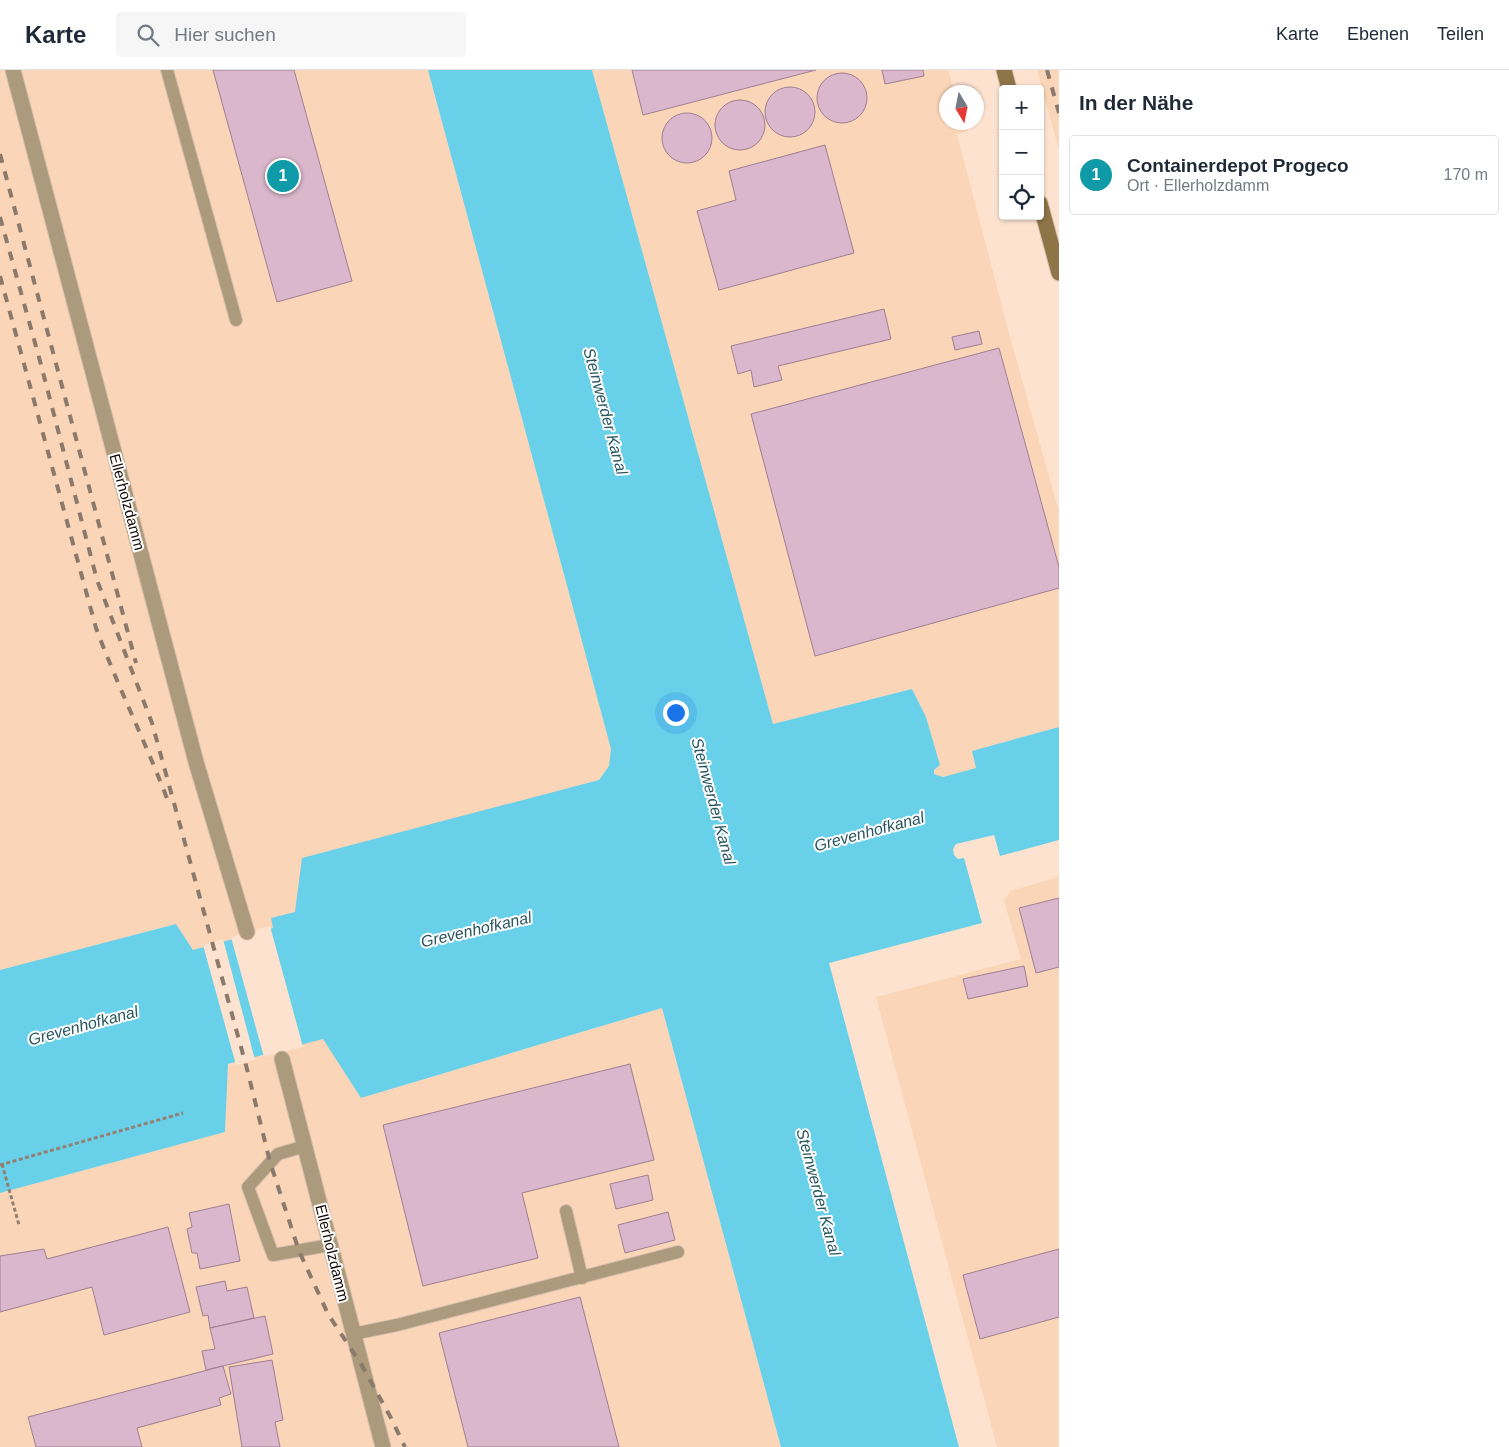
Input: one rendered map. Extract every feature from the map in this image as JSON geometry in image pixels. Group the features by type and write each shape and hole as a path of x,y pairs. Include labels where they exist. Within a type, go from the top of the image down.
{"street":[{"name":"Ellerholzdamm","path":"13,70 194,752 246,932"},
{"path":"1004,70 1008,85"},
{"path":"1044,218 1059,273"},
{"name":"Ellerholzdamm","path":"282,1058 383,1447"}],"lane":[{"path":"166,70 236,320"},
{"path":"305,1146 278,1154 248,1187 273,1255 330,1245"},
{"path":"566,1211 582,1278"},
{"path":"353,1334 397,1325 678,1252"}],"path":[{"path":"20,1225 1,1164 183,1113"}],"shaded area":[{"path":"0,70 428,70 611,749 609,766 599,780 295,912 271,918 273,928 193,950 176,924 0,970"},
{"path":"592,70 948,70 953,85 939,85 939,130 968,131 957,134 1009,333 1059,512 1059,727 972,751 977,768 943,777 934,774 934,770 940,765 926,717 912,689 773,724"},
{"path":"1037,70 1059,70 1059,150 1044,95 1044,85 1041,85"},
{"path":"1059,877 1059,1447 997,1447 876,997 1021,959 1004,901 1010,891"},
{"path":"662,1008 781,1447 0,1447 0,1193 225,1132 228,1065 323,1038 362,1098"}],"water":[{"path":"428,70 592,70 773,724 912,689 926,717 940,765 934,770 934,774 943,777 976,768 972,751 1059,727 1059,840 1000,856 994,835 956,844 953,849 954,855 958,859 964,858 982,923 829,963 959,1447 781,1447 662,1008 361,1098 323,1039 228,1064 225,1132 0,1193 0,970 176,924 193,950 273,928 271,918 295,912 302,858 599,780 609,766 611,749"}],"pier":[{"path":"270,926 303,1047 264,1057 231,937"},
{"path":"223,939 255,1060 236,1065 203,945"}],"building":[{"path":"213,70 294,70 352,281 277,302"},
{"path":"632,70 816,70 643,115"},
{"path":"882,70 923,70 924,76 885,84"},
{"path":"837,73 847,73 860,80 867,93 867,103 860,116 847,123 837,123 828,119 821,112 817,103 817,93 821,84 828,77"},
{"path":"785,87 795,87 808,94 815,107 815,117 808,130 795,137 785,137 776,133 769,126 765,117 765,107 769,98 776,91"},
{"path":"735,100 745,100 758,107 765,120 765,130 758,143 745,150 735,150 726,146 719,139 715,130 715,120 719,111 726,104"},
{"path":"682,113 692,113 705,120 712,133 712,143 705,156 692,163 682,163 673,159 666,152 662,143 662,133 666,124 673,117"},
{"path":"825,145 854,253 719,290 697,211 736,200 729,171"},
{"path":"884,309 891,339 778,366 782,380 754,387 751,370 738,374 731,346"},
{"path":"979,331 982,344 955,350 952,337"},
{"path":"999,348 1059,567 1059,588 815,656 751,414"},
{"path":"1059,898 1059,967 1036,973 1019,908"},
{"path":"1024,966 1028,986 968,999 963,979"},
{"path":"630,1064 654,1160 522,1193 538,1258 423,1286 383,1125"},
{"path":"648,1175 653,1200 616,1209 610,1184"},
{"path":"229,1204 240,1261 200,1269 197,1253 192,1253 187,1229 192,1227 189,1213"},
{"path":"668,1212 675,1240 625,1253 618,1225"},
{"path":"168,1227 190,1312 104,1335 92,1287 0,1312 0,1256 44,1249 47,1259"},
{"path":"1059,1249 1059,1317 980,1339 963,1275"},
{"path":"225,1281 227,1291 247,1287 254,1318 210,1328 208,1315 203,1316 196,1287"},
{"path":"580,1297 619,1447 468,1447 439,1333"},
{"path":"265,1316 273,1354 206,1370 202,1351 215,1349 210,1328"},
{"path":"272,1360 283,1420 275,1422 280,1447 242,1447 229,1367"},
{"path":"223,1366 231,1394 219,1398 221,1405 137,1428 142,1447 36,1447 28,1417"}],"railway":[{"path":"1047,70 1059,113"},
{"path":"0,154 136,663"},
{"path":"0,217 97,580 152,723 247,1069 270,1162 299,1251 328,1314 361,1364 405,1447"},
{"path":"0,276 96,628 168,801"}],"place":[{"name":"Containerdepot Progeco","path":"283,176"}],"water label":[{"name":"Steinwerder Kanal","path":"606,411"},
{"name":"Steinwerder Kanal","path":"714,801"},
{"name":"Grevenhofkanal","path":"869,831"},
{"name":"Grevenhofkanal","path":"476,929"},
{"name":"Grevenhofkanal","path":"83,1025"},
{"name":"Steinwerder Kanal","path":"819,1192"}]}
